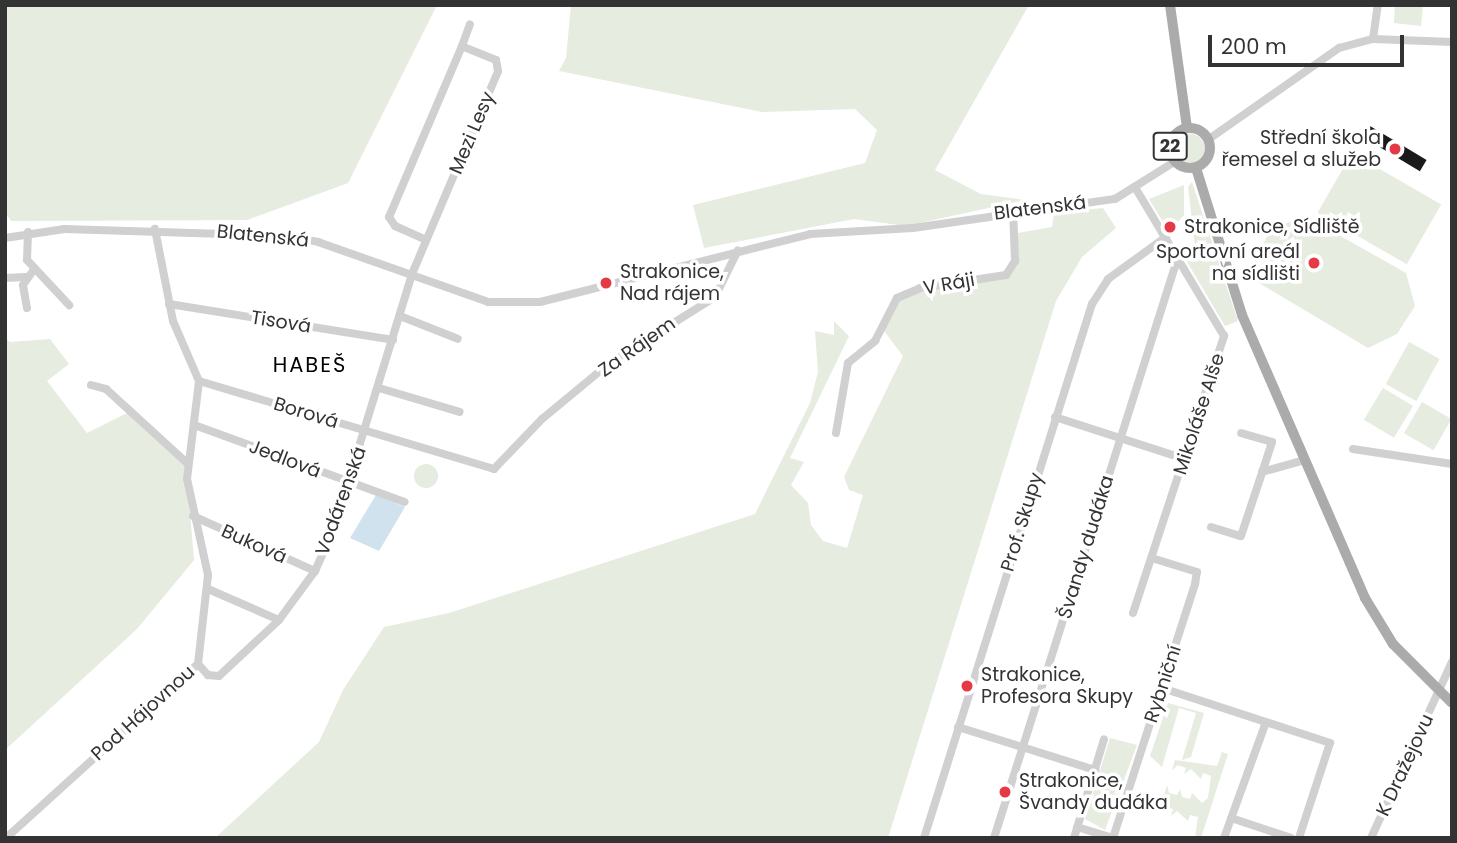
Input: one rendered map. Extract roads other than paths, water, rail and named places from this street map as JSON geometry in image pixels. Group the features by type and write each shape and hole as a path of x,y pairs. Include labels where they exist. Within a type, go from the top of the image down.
{"main road":[{"name":"22","path":"1170,5 1187,128"},
{"name":"22","path":"1187,128 1209,139 1209,157 1196,168"},
{"name":"22","path":"1187,128 1171,141 1174,162 1196,168"},
{"name":"22","path":"1196,168 1242,315 1376,618 1439,693 1452,703"}],"street":[{"path":"1373,38 1378,5"},
{"path":"426,240 395,226 389,217 470,24"},
{"path":"1209,139 1317,60 1373,38 1452,42"},
{"name":"Mezi Lesy","path":"412,274 498,71 496,60 462,46"},
{"path":"1156,136 1171,141"},
{"name":"Blatenská","path":"5,238 28,232 155,229 285,236 412,274 460,294 511,303 568,298 738,250 810,234 896,230 1013,210 1106,200 1136,189 1174,162"},
{"name":"Mikoláše Alše","path":"1133,613 1155,559 1224,336 1136,189"},
{"name":"V Ráji","path":"836,433 848,363 875,341 897,298 920,288 1006,275 1015,261 1013,210"},
{"name":"Pod Hájovnou","path":"6,838 198,664 208,589 193,516 188,464 197,426 199,381 169,304 155,229"},
{"path":"28,232 26,255 34,270 69,305"},
{"name":"Prof. Skupy","path":"924,838 1055,417 1099,290 1166,237"},
{"name":"Za Rájem","path":"494,469 541,419 611,362 715,297 738,250"},
{"name":"Švandy dudáka","path":"994,838 1178,257"},
{"path":"5,278 26,277 34,270"},
{"name":"Vodárenská","path":"198,664 208,675 219,676 279,620 315,571 351,484 412,274"},
{"path":"26,277 27,308"},
{"name":"Tisová","path":"169,304 393,340"},
{"path":"400,316 458,339"},
{"name":"Borová","path":"199,381 494,469"},
{"path":"91,385 106,389 188,464"},
{"path":"379,388 460,412"},
{"path":"1055,417 1185,459"},
{"name":"Jedlová","path":"197,426 405,502"},
{"path":"1211,527 1241,536 1272,442 1241,433"},
{"path":"1353,449 1452,464"},
{"path":"1262,472 1306,460"},
{"name":"Buková","path":"193,516 315,571"},
{"name":"Rybniční","path":"1112,838 1197,572 1155,559"},
{"path":"208,589 279,620"},
{"name":"K Dražejovu","path":"1371,838 1452,662"},
{"path":"1162,688 1330,743 1299,838"},
{"path":"1224,838 1266,722"},
{"path":"958,727 1095,770"},
{"path":"1074,838 1104,739"},
{"path":"1231,818 1291,838"},
{"path":"1077,827 1112,838"}],"water":[{"path":"376,495 405,507 379,551 350,538"}],"place":[{"name":"Střední škola řemesel a služeb","path":"1395,149"},
{"name":"Strakonice, Sídliště","path":"1170,227"},
{"name":"Sportovní areál na sídlišti","path":"1314,263"},
{"name":"Strakonice, Nad rájem","path":"606,283"},
{"name":"Strakonice, Profesora Skupy","path":"967,686"},
{"name":"Strakonice, Švandy dudáka","path":"1005,792"}],"district":[{"name":"HABEŠ","path":"310,365"}]}
